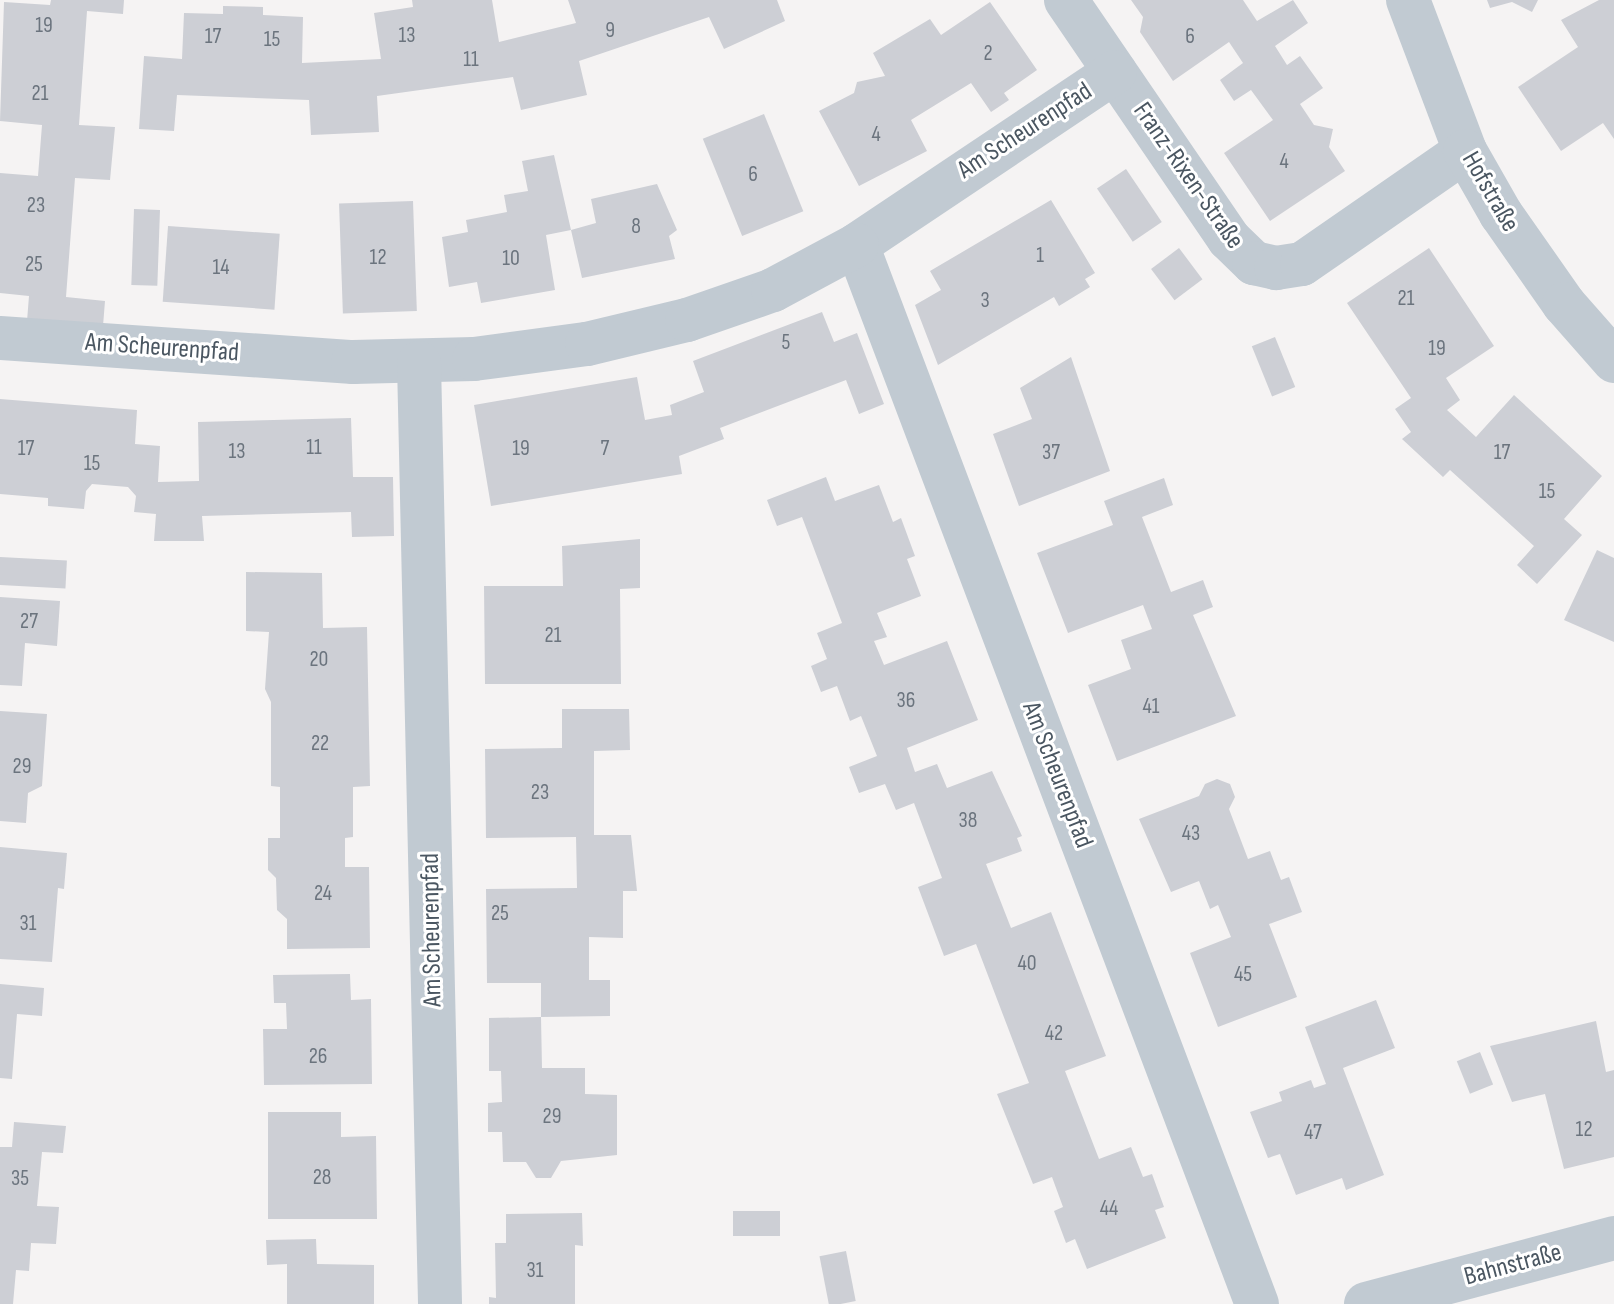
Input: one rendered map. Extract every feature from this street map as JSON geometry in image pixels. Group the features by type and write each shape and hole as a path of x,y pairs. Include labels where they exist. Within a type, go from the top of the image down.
{"street":[{"name":"Franz-Rixen-Straße","path":"1066,0 1236,249 1265,267 1289,267 1320,255 1465,151"},
{"name":"Hofstraße","path":"1408,0 1465,151 1540,272 1614,361"},
{"name":"Am Scheurenpfad","path":"0,338 419,363 558,348 650,331 773,290 857,245 1115,72"},
{"name":"Am Scheurenpfad","path":"857,245 1257,1304"},
{"name":"Am Scheurenpfad","path":"419,363 440,1304"},
{"name":"Bahnstraße","path":"1366,1304 1614,1238"}],"building":[{"path":"51,0 124,0 123,14 87,11 79,125 115,127 110,180 75,178 66,297 105,301 103,326 27,321 29,296 0,293 0,173 38,176 42,125 0,121 4,2 50,5"},
{"path":"412,0 492,0 499,42 576,23 568,0 777,0 785,21 724,49 709,17 579,61 587,95 521,110 513,77 377,96 379,132 311,135 309,100 177,95 174,131 139,129 144,56 182,59 184,13 223,14 223,6 263,7 263,15 303,17 302,63 381,59 374,13 413,7"},
{"path":"1131,0 1243,0 1257,21 1293,0 1308,23 1275,46 1287,65 1300,56 1323,88 1300,104 1314,125 1333,129 1329,147 1345,171 1270,221 1224,153 1273,120 1251,90 1234,101 1220,80 1243,63 1229,42 1173,81 1140,32 1143,17"},
{"path":"1487,0 1538,0 1532,12 1512,2 1490,8"},
{"path":"1599,0 1614,0 1614,139 1603,123 1561,151 1518,87 1578,47 1561,20"},
{"path":"990,2 1037,70 1004,93 1009,100 991,112 971,83 911,120 927,151 859,186 819,111 854,93 857,82 885,76 873,53 930,19 941,35"},
{"path":"764,114 803,211 742,236 703,139"},
{"path":"554,155 571,230 546,235 555,290 481,303 477,282 449,287 442,237 468,232 466,220 507,212 504,195 528,191 522,161"},
{"path":"1126,169 1162,222 1133,242 1097,189"},
{"path":"657,184 677,230 669,236 675,259 582,278 571,230 596,223 591,199"},
{"path":"1051,200 1095,273 1085,279 1090,287 1059,306 1054,297 938,365 915,305 941,290 930,271"},
{"path":"413,201 417,311 343,314 339,204"},
{"path":"134,209 160,210 157,286 131,285"},
{"path":"168,226 280,234 274,310 163,302"},
{"path":"1179,248 1202,279 1175,300 1151,269"},
{"path":"1429,248 1494,346 1446,378 1460,400 1447,410 1476,437 1514,395 1602,476 1564,519 1582,535 1537,584 1517,565 1534,546 1450,470 1443,477 1402,439 1411,432 1395,409 1411,398 1347,303"},
{"path":"822,312 834,342 857,333 884,404 859,414 846,380 720,428 724,439 679,456 682,474 491,506 474,405 637,377 645,420 672,415 670,405 704,392 693,361"},
{"path":"1275,337 1295,387 1272,396 1252,346"},
{"path":"1071,357 1110,471 1019,506 993,434 1032,419 1020,388"},
{"path":"0,399 137,410 135,444 160,446 158,482 199,481 198,422 351,418 353,477 393,477 394,536 352,537 351,512 202,516 204,541 154,541 156,514 134,512 136,496 128,487 92,484 86,491 84,509 48,506 48,498 0,494"},
{"path":"826,477 835,501 879,485 893,522 901,518 915,556 907,559 921,596 877,613 887,637 874,641 884,665 947,641 978,720 907,748 915,772 937,764 947,788 992,771 1022,836 1017,838 1022,851 986,864 1011,928 1051,912 1106,1056 1065,1071 1099,1159 1131,1147 1143,1177 1152,1174 1164,1207 1155,1210 1166,1238 1087,1269 1075,1239 1066,1243 1054,1211 1063,1207 1052,1177 1033,1184 997,1094 1029,1083 976,944 944,956 918,887 942,878 914,803 896,810 885,784 859,793 849,767 877,756 861,716 850,721 837,686 821,692 811,666 827,659 817,633 842,623 802,517 777,526 767,500"},
{"path":"1164,478 1173,505 1142,517 1171,592 1203,580 1213,607 1193,615 1236,716 1117,761 1088,685 1131,669 1121,640 1152,629 1143,605 1068,633 1037,553 1113,525 1104,501"},
{"path":"640,539 640,588 620,589 621,684 485,684 484,586 563,586 562,546"},
{"path":"1597,550 1614,558 1614,642 1564,620"},
{"path":"0,557 67,561 65,588 0,585"},
{"path":"246,572 322,573 323,628 367,627 370,786 353,787 353,837 345,838 345,867 369,867 370,948 287,949 287,919 277,910 276,878 268,870 268,838 280,838 280,787 271,786 271,702 265,689 269,632 246,631"},
{"path":"0,597 60,601 57,646 25,643 22,686 0,685"},
{"path":"562,709 629,709 630,750 594,751 594,835 631,835 637,891 623,891 623,938 589,937 589,980 610,980 610,1016 541,1017 541,983 487,983 486,889 577,888 576,837 486,838 485,749 562,748"},
{"path":"0,711 47,714 42,786 28,793 26,823 0,821"},
{"path":"1217,779 1230,784 1235,797 1229,809 1248,859 1270,851 1281,880 1289,877 1302,912 1269,924 1297,997 1218,1027 1190,953 1231,937 1218,905 1210,909 1199,881 1171,892 1139,819 1199,796 1205,784"},
{"path":"0,847 67,853 64,889 58,888 52,962 0,959"},
{"path":"350,974 351,1000 371,999 372,1084 264,1085 263,1029 287,1029 286,1003 274,1003 273,975"},
{"path":"0,984 44,988 42,1016 17,1014 12,1079 0,1078"},
{"path":"1376,1000 1395,1048 1343,1068 1384,1175 1346,1190 1342,1178 1296,1195 1280,1154 1268,1158 1250,1112 1282,1101 1279,1092 1311,1080 1314,1088 1326,1084 1305,1027"},
{"path":"541,1017 542,1068 585,1068 585,1094 617,1095 617,1155 561,1161 551,1178 536,1178 526,1162 503,1162 502,1132 488,1132 488,1103 502,1102 501,1071 489,1071 489,1018"},
{"path":"1596,1021 1606,1072 1614,1070 1614,1157 1564,1169 1545,1094 1512,1102 1490,1046"},
{"path":"1480,1052 1493,1084 1470,1094 1457,1061"},
{"path":"268,1112 341,1112 341,1137 376,1136 377,1219 268,1219"},
{"path":"14,1122 66,1126 63,1153 42,1152 37,1206 59,1207 56,1244 31,1243 29,1271 16,1270 13,1304 0,1304 0,1147 12,1147"},
{"path":"733,1211 780,1211 780,1236 733,1236"},
{"path":"582,1213 583,1246 575,1245 575,1304 489,1304 489,1297 496,1298 495,1243 506,1243 506,1214"},
{"path":"316,1239 317,1264 374,1265 374,1304 287,1304 287,1264 267,1265 266,1240"},
{"path":"846,1251 856,1301 829,1304 819,1256"}]}
